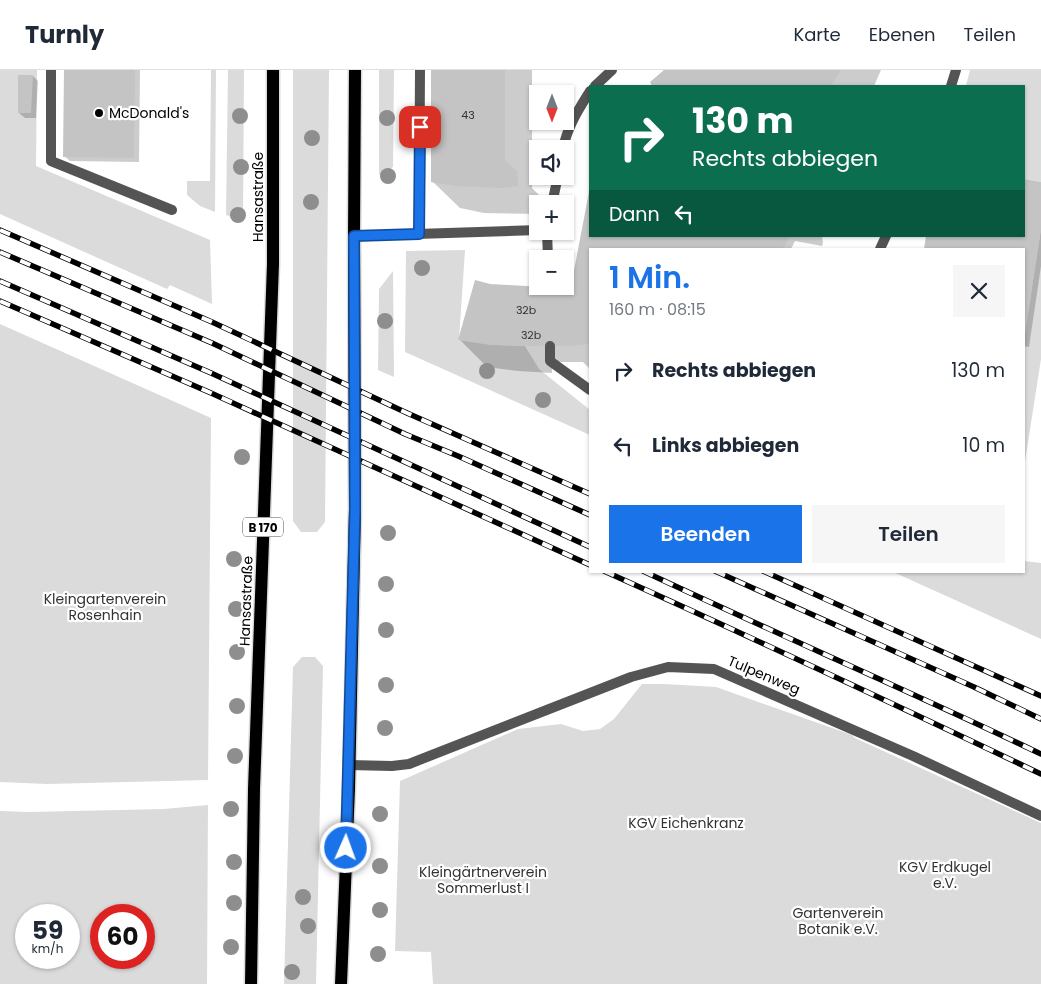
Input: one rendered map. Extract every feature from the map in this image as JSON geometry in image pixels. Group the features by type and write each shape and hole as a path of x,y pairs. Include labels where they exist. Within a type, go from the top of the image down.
{"main road":[{"name":"Hansastraße","path":"251,984 254,789 273,264 273,70"},
{"path":"341,984 349,765 355,509 355,70"}],"lane":[{"path":"51,70 51,161 172,210"},
{"path":"419,234 420,70"},
{"path":"596,85 612,70"},
{"path":"951,85 956,70"},
{"path":"565,140 574,118 589,93"},
{"path":"354,236 529,230"},
{"path":"550,346 550,361 589,389"},
{"name":"Tulpenweg","path":"349,765 392,766 409,764 631,677 668,667 714,669 905,752 1041,816"}],"green space":[{"path":"0,70 37,70 36,166 210,240 212,304 170,285 167,289 0,214"},
{"path":"211,70 216,70 215,212 200,206 187,195 187,181 210,181"},
{"path":"228,70 244,70 243,221 226,215"},
{"path":"293,70 329,70 325,522 317,532 301,532 293,521"},
{"path":"379,70 394,70 393,167 379,175"},
{"path":"970,70 1041,70 1041,182 1025,179 1025,85 966,85"},
{"path":"1041,229 1041,359 1025,462 1025,333"},
{"path":"465,250 459,340 497,345 525,346 539,369 589,409 589,435 405,352 406,251"},
{"path":"393,271 394,377 378,370 379,289"},
{"name":"Kleingartenverein Rosenhain","path":"0,324 211,418 208,780 47,784 0,782"},
{"path":"1025,561 1041,563 1041,639 895,573 1025,573"},
{"path":"302,657 315,657 323,666 316,984 284,984 293,667"},
{"path":"642,684 716,687 852,735 1041,823 1041,984 433,984 431,952 395,951 400,781 518,729 561,724 583,731 600,729 614,719"},
{"path":"208,805 207,984 0,984 0,811 164,809"}],"building":[{"name":"McDonald's","path":"64,70 135,70 134,158 63,157"},
{"path":"431,70 505,70 505,160 517,171 518,186 502,188 456,186 431,182"},
{"path":"664,70 841,70 832,85 652,85 650,82"},
{"path":"18,75 33,75 31,113 18,113"},
{"path":"1025,179 1041,182 1041,229 1025,333 1025,248 924,248 926,237 1025,237"},
{"path":"589,192 589,237 789,237 784,248 589,248 589,344 566,346 490,345 458,340 475,280 490,284 529,286 529,295 574,295 574,270"}],"railway":[{"path":"0,230 212,322 407,413 589,494"},
{"path":"0,252 212,343 405,434 589,515"},
{"path":"0,281 211,373 589,547"},
{"path":"0,301 211,393 589,565"},
{"path":"608,573 823,671 1041,774"},
{"path":"647,573 1041,754"},
{"path":"719,573 1041,719"},
{"path":"767,573 1041,696"}],"place":[{"name":"McDonald's","path":"99,113"}],"route":[{"path":"346,848 355,509 354,236 419,234 420,127"}],"park label":[{"name":"KGV Eichenkranz","path":"686,823"},
{"name":"KGV Erdkugel e.V.","path":"945,876"},
{"name":"Kleingärtnerverein Sommerlust I","path":"483,880"},
{"name":"Gartenverein Botanik e.V.","path":"838,922"}]}
